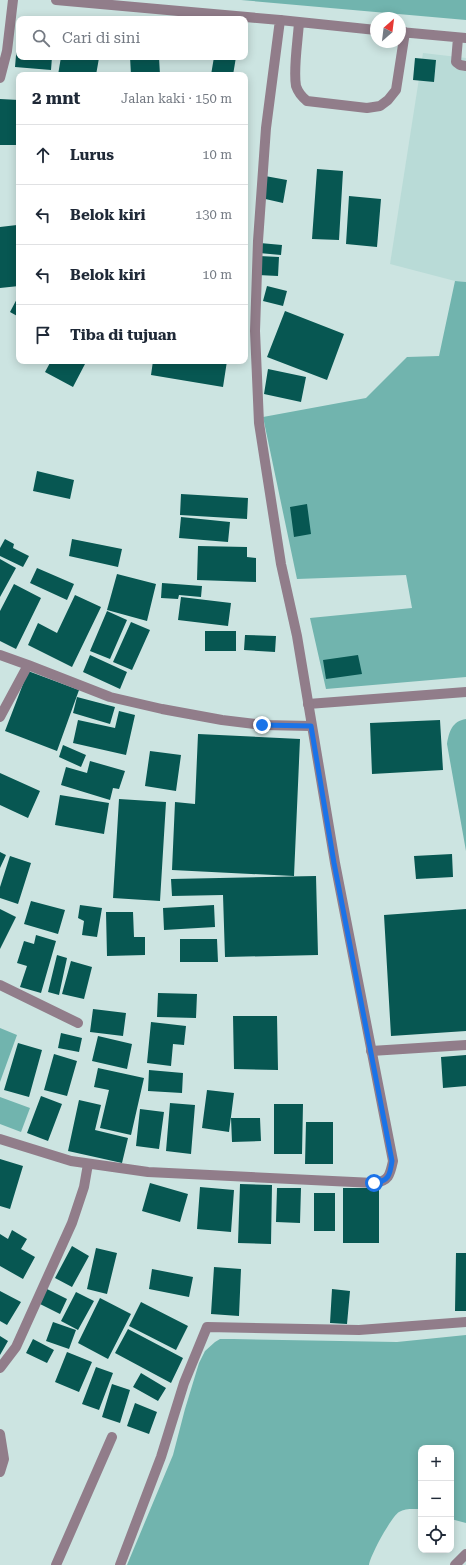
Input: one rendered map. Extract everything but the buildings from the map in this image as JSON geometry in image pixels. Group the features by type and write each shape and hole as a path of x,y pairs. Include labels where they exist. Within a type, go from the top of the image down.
{"street":[{"path":"0,78 7,51 13,0"},
{"path":"56,0 235,16"},
{"path":"248,17 370,29"},
{"path":"0,1139 71,1161 148,1172 374,1183 381,1182 388,1178 391,1171 392,1161 334,863 297,636 281,564 259,423 255,331 258,241 266,128 280,20"},
{"path":"299,22 295,74 297,86 307,101 367,108 380,106 388,100 396,90 401,48"},
{"path":"406,32 462,38 456,62 460,65 466,66"},
{"path":"0,655 110,697 162,709 222,720 262,725 311,726"},
{"path":"0,717 28,666"},
{"path":"308,704 466,692"},
{"path":"0,986 78,1024"},
{"path":"371,1051 466,1045"},
{"path":"0,1368 16,1347 72,1223 84,1187 88,1164"},
{"path":"120,1565 161,1458 184,1382 207,1327 359,1330 466,1322"},
{"path":"0,1434 4,1459 0,1472"},
{"path":"56,1565 112,1437"},
{"path":"454,1565 466,1554"}],"shaded area":[{"path":"241,0 466,0 466,20 406,15 406,12 376,12"},
{"path":"423,53 466,58 466,282 455,281 390,264"},
{"path":"455,281 466,282 466,677 326,689 310,618 412,608 406,575 297,579 263,417 366,398 407,357 439,356"},
{"path":"466,719 466,851 447,744 450,731 454,725 461,720"},
{"path":"0,1028 17,1035 0,1082"},
{"path":"0,1097 30,1108 21,1132 0,1124"},
{"path":"466,1335 466,1523 454,1520 454,1445 418,1445 418,1509 404,1510 395,1515 381,1537 369,1565 127,1565 173,1455 199,1363 205,1351 215,1342 220,1339 233,1339 397,1342"}],"route":[{"path":"262,725 311,726 334,863 392,1161 391,1171 388,1178 381,1182 374,1183"}]}
